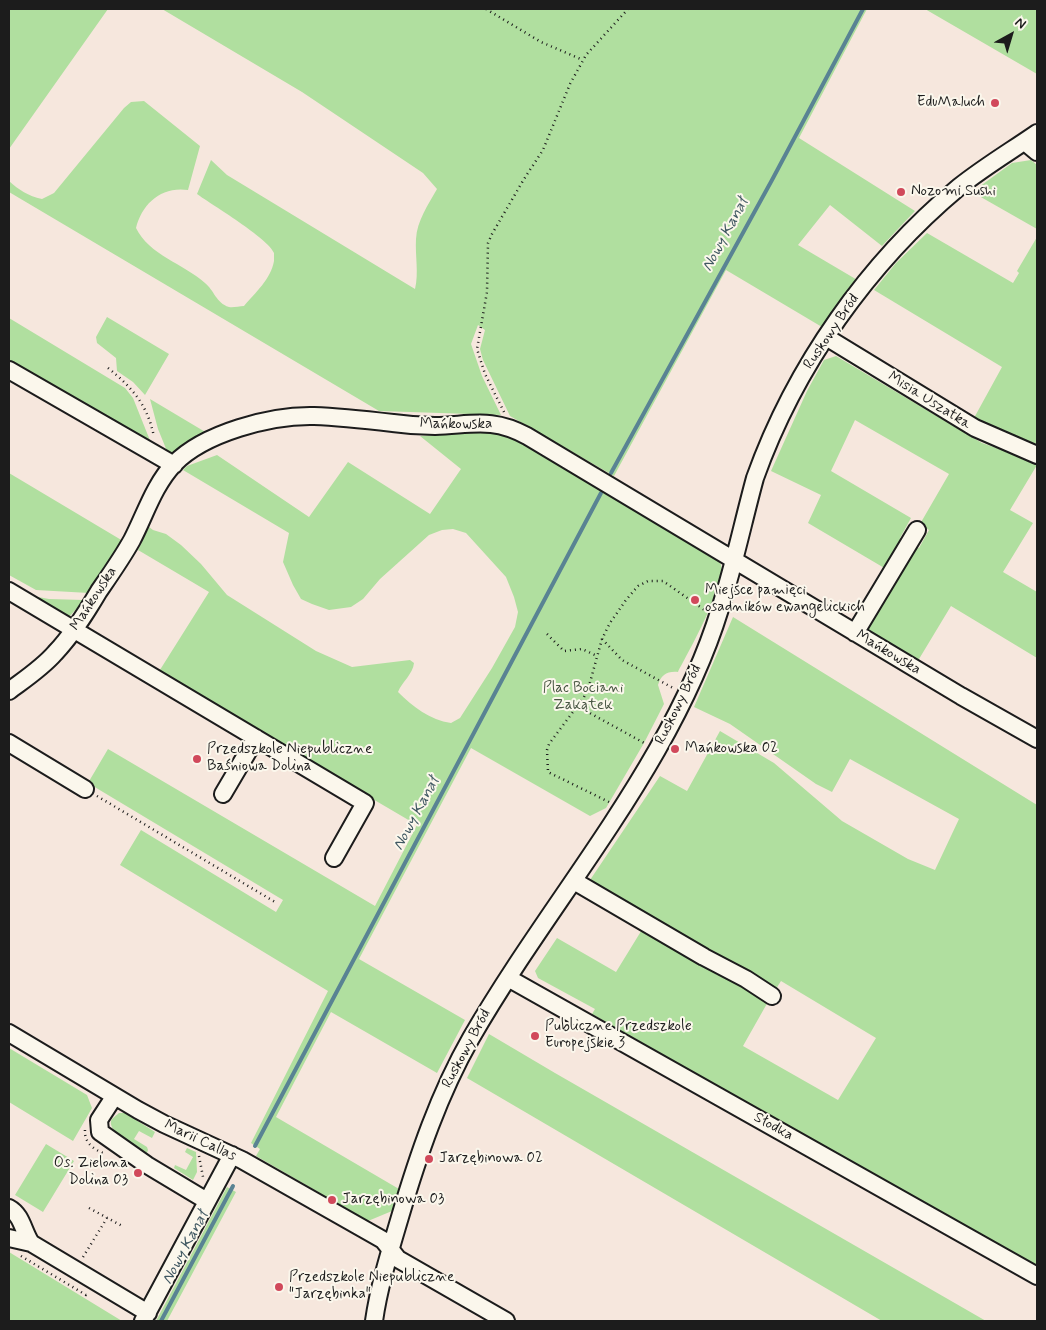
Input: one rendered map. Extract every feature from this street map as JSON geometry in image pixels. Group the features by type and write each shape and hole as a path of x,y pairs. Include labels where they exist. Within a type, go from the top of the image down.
{"street":[{"path":"1031,138 1037,152"},
{"name":"Ruskowy Bród","path":"374,1321 390,1249 420,1155 449,1080 471,1038 508,978 574,881 648,765 680,706 712,631 728,585 761,461 796,387 826,337 854,298 917,226 972,177 1031,138"},
{"name":"Misia Uszatka","path":"826,337 974,428 1037,455"},
{"path":"9,370 174,465"},
{"name":"Mańkowska","path":"9,691 44,664 74,630 131,542 157,488 174,465 193,450 213,439 249,426 287,418 312,416 435,426 486,423 506,426 527,436 995,717 1036,735"},
{"path":"855,633 917,530"},
{"path":"9,591 365,803 334,858"},
{"path":"223,794 256,738"},
{"path":"9,743 85,789"},
{"path":"574,881 704,957 746,979 772,996"},
{"name":"Słodka","path":"508,978 1037,1276"},
{"name":"Marii Callas","path":"9,1033 114,1097 164,1124 232,1155 382,1240 398,1259 506,1321"},
{"path":"114,1097 99,1120 100,1132 147,1165 207,1201"},
{"path":"9,1238 31,1243 145,1317 232,1155"},
{"path":"9,1208 20,1219 24,1232 31,1243"}],"path":[{"path":"486,9 541,42 583,60"},
{"path":"506,426 507,418 486,374 477,349 487,292 488,244 524,179 543,150 570,84 583,60 593,46 628,9"},
{"path":"108,368 124,381 139,399 153,434 158,456"},
{"path":"611,803 548,772 547,750 549,744 584,697 589,686 602,639 610,623 638,586 648,581 663,581 711,614"},
{"path":"547,634 564,651 582,649 597,656"},
{"path":"602,639 622,660 673,688"},
{"path":"577,706 646,744"},
{"path":"85,789 275,902"},
{"path":"89,1208 124,1227"},
{"path":"81,1261 107,1218"}],"green space":[{"path":"9,9 108,9 9,149"},
{"path":"162,9 867,9 799,138 915,211 882,246 830,205 798,245 859,281 822,327 726,270 614,476 510,416 483,360 480,349 485,330 478,325 471,344 482,376 501,415 379,411 9,192 9,181 24,192 37,198 42,199 54,193 124,108 131,102 144,101 200,146 188,190 169,191 154,198 143,211 136,228 149,245 205,283 221,303 231,307 244,306 270,274 274,253 262,239 197,194 211,160 227,175 415,289 418,226 437,189 423,173 302,92"},
{"path":"925,9 1037,9 1037,74"},
{"path":"1031,160 1037,165 1037,229 972,192 1012,163"},
{"path":"927,233 1013,283 1019,273 1017,271 1037,237 1037,444 991,427 974,418 1002,367 874,290 896,263"},
{"path":"107,317 169,354 145,395 133,382 117,371 116,358 97,343 96,337"},
{"path":"9,318 125,388 133,398 153,448 9,366"},
{"path":"836,356 982,443 1029,459 1037,465 1010,510 1033,523 1003,572 1037,592 1037,658 951,606 916,664 865,632 915,546 919,548 929,530 920,524 949,474 855,420 831,471 911,518 900,538 904,540 886,569 808,523 821,495 771,471 807,391 824,360"},
{"path":"150,399 207,433 169,456 158,429"},
{"name":"Plac Bociani Zakątek","path":"486,432 506,435 524,444 711,554 721,565 721,574 706,618 678,672 668,673 659,682 658,685 664,704 644,743 606,808 590,816 471,748 359,959 465,1020 437,1073 331,1012 276,1117 399,1189 392,1211 368,1221 256,1156 260,1149 251,1143 328,991 120,865 141,830 276,912 283,900 88,783 108,749 375,906 417,825 158,673 209,592 138,550 149,527 166,534 201,564 227,595 316,651 352,667 410,660 414,663 413,667 398,692 422,712 436,719 451,723 460,718 492,668 515,627 518,612 506,577 466,533 453,529 442,530 429,535 380,579 363,599 351,607 329,610 301,599 293,585 283,562 289,533 183,470 187,466 217,455 309,517 348,462 430,514 461,469 420,436"},
{"path":"9,473 123,541 89,593 36,590 9,575"},
{"path":"27,595 49,599 84,600 70,616 62,615"},
{"path":"733,617 1037,805 1037,1268 592,1014 595,1009 538,978 535,971 557,938 616,972 643,928 769,1000 743,1046 838,1100 876,1038 781,981 774,992 588,883 660,776 687,791 720,731 774,763 842,821 908,859 935,870 959,819 850,759 832,792 816,784 730,724 694,707"},
{"path":"489,1034 986,1321 882,1321 467,1078"},
{"path":"9,1048 87,1095 92,1108 73,1141 9,1102"},
{"path":"119,1113 125,1113 155,1132 152,1138 139,1131 134,1139 147,1147 147,1153 119,1135 111,1126 111,1121"},
{"path":"46,1144 74,1161 43,1212 15,1195"},
{"path":"187,1148 196,1152 197,1172 193,1180 174,1168 175,1165 186,1170 193,1157 185,1152"},
{"path":"227,1187 236,1192 167,1321 156,1321"},
{"path":"9,1252 122,1321 9,1321"}],"waterway":[{"name":"Nowy Kanał","path":"611,473 772,180 863,9"},
{"name":"Nowy Kanał","path":"255,1146 601,493"},
{"name":"Nowy Kanał","path":"161,1321 233,1186"}],"place":[{"name":"EduMaluch","path":"995,103"},
{"name":"Nozomi Sushi","path":"901,192"},
{"name":"Miejsce pamięci osadników ewangelickich","path":"695,600"},
{"name":"Mańkowska 02","path":"675,749"},
{"name":"Przedszkole Niepubliczne Baśniowa Dolina","path":"197,759"},
{"name":"Publiczne Przedszkole Europejskie 3","path":"535,1036"},
{"name":"Jarzębinowa 02","path":"429,1159"},
{"name":"Os. Zielona Dolina 03","path":"138,1173"},
{"name":"Jarzębinowa 03","path":"332,1200"},
{"name":"Przedszkole Niepubliczne \"Jarzębinka\"","path":"279,1287"}]}
